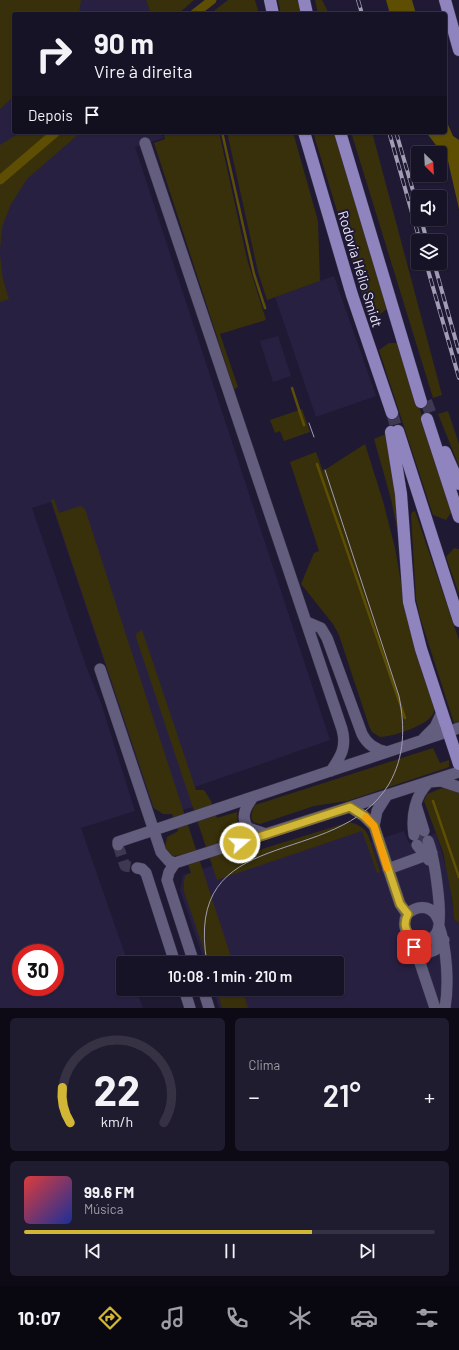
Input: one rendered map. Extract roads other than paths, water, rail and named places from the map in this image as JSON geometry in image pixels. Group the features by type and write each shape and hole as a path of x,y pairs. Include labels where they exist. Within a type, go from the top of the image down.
{"main road":[{"path":"270,0 273,12"},
{"path":"304,0 307,12"},
{"path":"445,0 459,50"},
{"name":"Rodovia Hélio Smidt","path":"305,134 322,197 377,372 379,391 389,414"},
{"name":"Rodovia Hélio Smidt","path":"341,134 423,402"},
{"path":"459,484 429,418 459,517"},
{"path":"457,753 454,730 442,712 421,649 409,602 401,494 394,431 459,621"}],"street":[{"path":"145,143 307,622 344,737 342,754 331,771"},
{"path":"307,622 321,628 327,638 362,734 366,741 376,749 387,752"},
{"path":"100,669 161,852 169,860 179,863"},
{"path":"415,743 427,736 435,727 442,712"},
{"path":"118,844 169,824 454,730"},
{"path":"192,956 167,880 169,872 179,863 459,772"},
{"path":"445,1008 444,940 439,924 437,915 426,907 419,907 408,914 404,927 407,934 418,942 426,941 432,938 437,933 439,924 438,885 430,857 413,819 416,804 422,789 429,782 441,781 459,787"},
{"path":"374,826 377,811 387,795"},
{"path":"253,797 245,810 244,820 248,828 266,834"},
{"path":"350,807 364,816 374,826 400,904 408,914"},
{"path":"388,869 430,857"},
{"path":"137,868 142,869 146,873 173,956"},
{"path":"412,939 435,1008"},
{"path":"417,957 435,950 444,940"},
{"path":"186,996 190,1008"},
{"path":"205,996 209,1008"}],"waterway":[{"path":"197,12 212,0"},
{"path":"0,180 54,134"},
{"path":"222,134 254,274 265,308"},
{"path":"292,388 304,425"},
{"path":"317,464 405,718"},
{"path":"433,801 459,877"}],"tunnel":[{"path":"426,401 432,417"},
{"path":"392,413 397,430"},
{"path":"419,833 422,843"},
{"path":"118,845 125,866 137,868"}],"tram line":[{"path":"309,423 314,437"},
{"path":"207,956 205,918 217,887 240,867 269,853 335,829 365,811 389,784 401,752 403,730 399,696 325,470"}],"railway":[{"path":"358,0 361,12"},
{"path":"390,134 418,234"},
{"path":"397,134 413,190"},
{"path":"423,226 425,234"},
{"path":"428,270 459,378"},
{"path":"436,270 459,352"}]}
